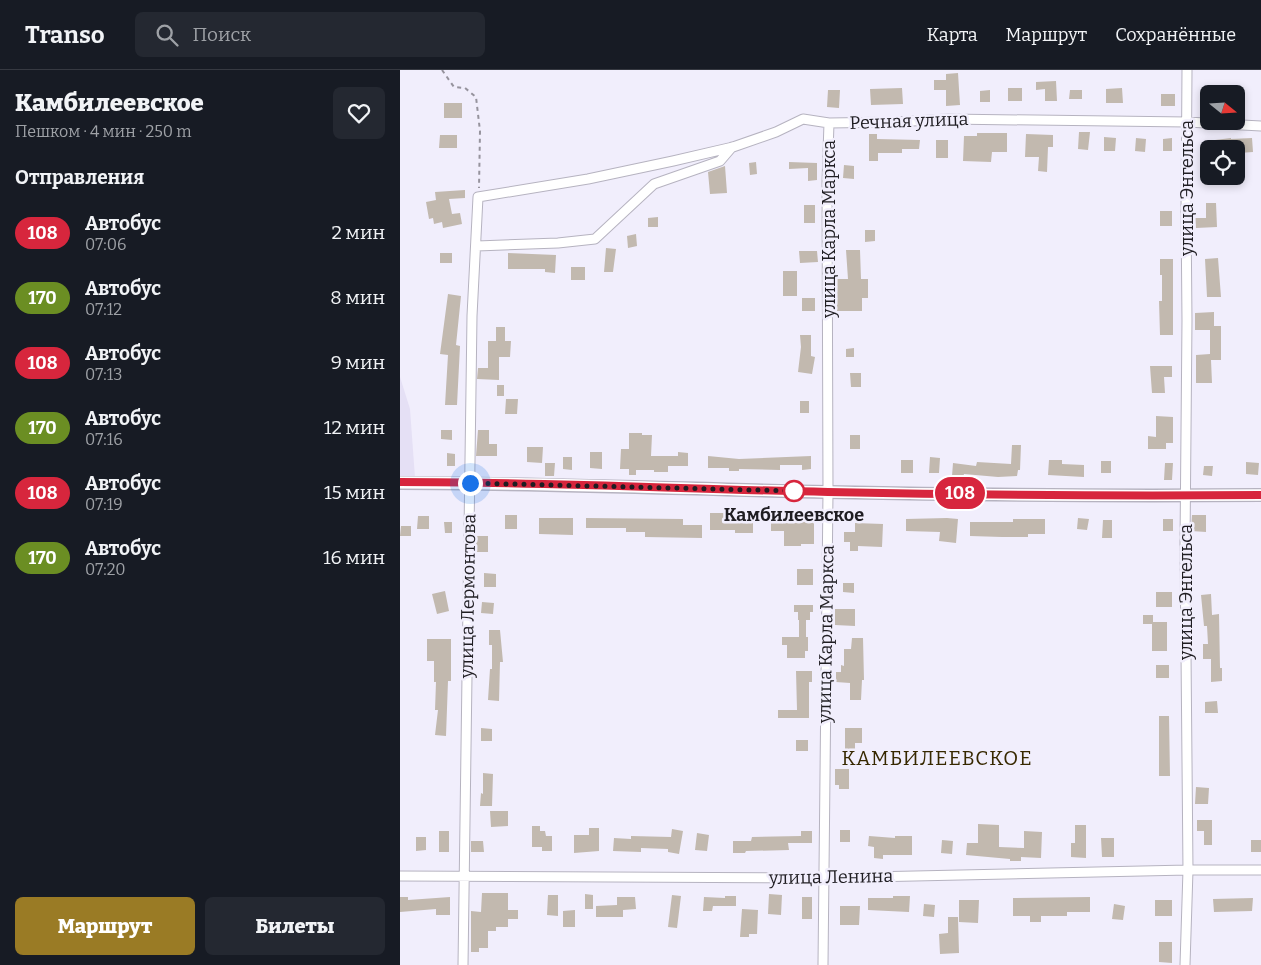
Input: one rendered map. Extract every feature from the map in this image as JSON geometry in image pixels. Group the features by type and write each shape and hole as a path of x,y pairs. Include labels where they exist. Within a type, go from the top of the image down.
{"street":[{"name":"улица Энгельса","path":"1185,965 1188,870 1186,496 1187,70"},
{"name":"Речная улица","path":"478,197 598,177 673,162 732,147 776,132 803,119 829,123 948,119 1188,122 1261,126"},
{"name":"улица Карла Маркса","path":"823,965 828,492 827,182 829,123"},
{"path":"477,246 558,243 595,239 654,184 720,160 732,147"},
{"name":"улица Лермонтова","path":"463,965 472,316 478,197"},
{"path":"400,482 828,492 1186,496 1261,494"},
{"name":"улица Ленина","path":"400,876 823,878 1261,870"}],"path":[{"path":"442,70 454,87 465,88 476,97 480,132 478,197"}],"shaded area":[{"path":"400,377 410,409 415,478 400,478"}],"building":[{"path":"958,73 960,105 946,106 946,90 934,90 934,80 946,80 946,74"},
{"path":"1056,81 1057,101 1045,101 1045,89 1036,90 1036,82"},
{"path":"902,88 903,104 871,105 870,89"},
{"path":"1008,88 1022,88 1022,101 1008,101"},
{"path":"1122,88 1123,103 1106,103 1106,89"},
{"path":"828,90 840,90 839,108 827,107"},
{"path":"990,90 990,102 980,102 980,91"},
{"path":"1070,90 1082,90 1082,99 1069,99"},
{"path":"1161,94 1175,94 1175,106 1161,106"},
{"path":"444,103 462,103 462,118 444,118"},
{"path":"1079,132 1090,132 1088,150 1078,149"},
{"path":"977,133 1007,133 1007,152 992,152 991,162 963,161 964,136 977,136"},
{"path":"869,134 877,134 877,139 920,140 919,149 902,149 902,153 878,153 878,161 869,161"},
{"path":"1026,134 1053,135 1053,147 1048,147 1047,172 1038,171 1039,157 1025,157"},
{"path":"440,135 457,135 457,148 439,148"},
{"path":"1104,137 1116,138 1115,151 1104,151"},
{"path":"1136,138 1146,139 1145,152 1135,151"},
{"path":"1172,138 1172,151 1163,151 1163,139"},
{"path":"1252,138 1253,152 1245,153 1245,140 1215,140"},
{"path":"936,140 948,140 948,158 936,158"},
{"path":"756,162 757,174 750,175 749,163"},
{"path":"789,162 817,163 817,180 808,181 808,168 789,169"},
{"path":"844,165 854,166 854,179 843,178"},
{"path":"725,166 727,193 710,194 708,172"},
{"path":"465,190 465,198 449,199 452,214 460,213 462,224 443,228 442,222 434,224 433,218 429,219 426,202 436,200 435,192"},
{"path":"1206,203 1216,203 1217,227 1196,228 1195,218 1206,218"},
{"path":"804,205 815,205 815,223 804,223"},
{"path":"1160,211 1172,211 1172,226 1160,226"},
{"path":"658,217 658,227 648,227 648,218"},
{"path":"865,230 875,230 875,241 865,242"},
{"path":"636,234 637,246 628,248 627,236"},
{"path":"606,248 616,249 613,272 604,272"},
{"path":"846,250 860,250 861,279 868,279 868,298 862,298 862,311 837,311 837,279 848,279"},
{"path":"799,251 817,251 818,262 800,263"},
{"path":"440,253 452,253 452,263 440,263"},
{"path":"508,253 556,255 555,273 545,272 545,269 508,269"},
{"path":"1218,258 1221,297 1207,297 1205,259"},
{"path":"1160,259 1173,259 1173,335 1160,335 1159,301 1162,301 1162,275 1160,275"},
{"path":"571,267 585,267 585,280 571,280"},
{"path":"783,271 797,271 797,296 783,296"},
{"path":"448,294 461,296 456,345 460,346 457,405 445,405 448,355 440,354"},
{"path":"802,298 815,298 815,311 802,311"},
{"path":"1214,312 1214,326 1221,326 1221,360 1211,360 1212,383 1196,383 1196,355 1210,354 1210,330 1195,330 1195,313"},
{"path":"496,327 505,327 505,341 511,341 510,357 499,357 499,380 477,379 478,368 488,368 488,341 496,341"},
{"path":"800,335 811,335 811,356 815,357 812,374 798,372 801,347"},
{"path":"854,348 854,357 846,357 846,349"},
{"path":"1150,366 1172,366 1172,377 1164,377 1165,393 1152,393"},
{"path":"850,373 861,373 861,387 851,387"},
{"path":"497,385 504,385 504,396 497,396"},
{"path":"506,399 518,399 517,414 505,414"},
{"path":"800,401 809,401 809,413 800,413"},
{"path":"1156,416 1173,417 1173,443 1166,443 1166,449 1148,449 1148,436 1156,437"},
{"path":"441,430 452,430 452,440 441,439"},
{"path":"478,430 489,430 489,444 497,444 497,456 476,456"},
{"path":"629,433 652,435 651,456 678,456 678,452 688,453 688,466 668,466 668,472 636,470 636,475 629,475 629,469 620,469 621,449 629,449"},
{"path":"850,435 860,435 860,449 850,449"},
{"path":"1012,445 1021,445 1020,470 1018,470 1017,476 998,477 964,474 963,477 952,476 953,463 976,466 977,462 1011,464"},
{"path":"527,447 543,447 542,463 527,462"},
{"path":"590,452 602,452 602,469 590,468"},
{"path":"447,453 455,454 455,466 447,466"},
{"path":"708,456 739,459 811,456 811,469 802,470 802,465 780,465 780,470 739,469 739,471 729,471 729,468 708,468"},
{"path":"563,457 572,457 572,470 563,469"},
{"path":"930,457 940,458 939,473 929,473"},
{"path":"901,460 913,460 913,473 901,473"},
{"path":"1049,460 1062,460 1062,464 1084,465 1084,477 1048,475"},
{"path":"1101,461 1111,461 1111,473 1101,473"},
{"path":"1246,462 1259,463 1258,475 1246,474"},
{"path":"545,463 555,463 554,476 545,476"},
{"path":"1165,463 1173,463 1172,480 1164,480"},
{"path":"1204,466 1213,466 1212,476 1203,475"},
{"path":"710,513 725,513 725,519 753,520 753,533 735,533 735,530 710,530"},
{"path":"802,513 814,513 814,544 784,546 784,531 771,531 771,518 802,518"},
{"path":"505,515 517,515 517,529 505,529"},
{"path":"1192,515 1206,515 1206,532 1191,531"},
{"path":"418,516 429,516 429,529 417,529"},
{"path":"539,518 573,518 573,535 539,534"},
{"path":"586,518 683,519 683,525 702,525 702,538 645,537 645,532 626,532 626,528 586,528"},
{"path":"1078,518 1089,519 1087,530 1077,529"},
{"path":"906,519 958,519 956,543 939,541 940,532 906,531"},
{"path":"1013,519 1045,519 1045,534 1028,534 1028,537 970,536 970,522 1013,522"},
{"path":"1163,519 1173,519 1173,531 1163,531"},
{"path":"1103,520 1112,520 1112,538 1102,538"},
{"path":"444,522 452,522 452,533 445,533"},
{"path":"855,523 883,524 882,547 858,546 858,551 850,551 850,542 844,542 844,532 855,532"},
{"path":"401,526 411,526 411,536 400,536"},
{"path":"476,536 488,536 488,552 476,552"},
{"path":"797,569 813,569 813,585 797,585"},
{"path":"484,573 496,574 496,587 484,587"},
{"path":"843,583 854,583 854,593 843,592"},
{"path":"445,591 449,611 437,614 432,594"},
{"path":"1156,592 1172,592 1172,607 1156,607"},
{"path":"1211,594 1212,615 1219,614 1222,681 1211,682 1211,659 1203,659 1203,644 1208,644 1207,626 1204,626 1201,595"},
{"path":"482,602 494,603 493,614 481,613"},
{"path":"794,605 813,605 813,612 810,612 810,620 806,620 808,651 805,651 805,658 787,658 787,645 782,645 782,637 799,637 798,612 794,612"},
{"path":"835,609 855,609 855,626 835,625"},
{"path":"1143,615 1153,615 1153,622 1167,622 1167,651 1152,651 1152,624 1143,624"},
{"path":"489,630 500,630 503,662 500,662 499,701 488,700 490,669 492,669 492,645 489,645"},
{"path":"852,638 863,638 864,680 862,680 861,700 850,700 850,683 836,682 836,672 841,672 841,665 844,666 844,649 851,649"},
{"path":"427,639 451,639 451,681 448,681 446,736 435,735 438,710 435,710 436,682 434,682 434,661 427,661"},
{"path":"1156,665 1169,665 1169,678 1156,678"},
{"path":"796,671 812,671 812,682 809,682 809,718 778,718 778,710 797,710"},
{"path":"1217,701 1218,713 1205,713 1205,702"},
{"path":"1159,716 1169,716 1170,776 1159,776"},
{"path":"481,728 492,729 492,741 481,741"},
{"path":"845,728 862,728 862,743 855,743 855,754 845,754"},
{"path":"796,740 808,740 808,751 796,751"},
{"path":"835,769 849,769 849,789 839,789 839,785 835,785"},
{"path":"483,773 493,774 492,806 480,806 481,793 483,794"},
{"path":"1196,787 1209,788 1208,804 1195,804"},
{"path":"490,811 508,811 508,826 491,827"},
{"path":"1197,820 1212,820 1212,845 1204,845 1204,831 1197,831"},
{"path":"978,824 999,825 999,847 1024,848 1024,831 1042,832 1041,858 1021,857 1021,861 1010,861 1010,859 966,855 967,843 978,843"},
{"path":"1075,825 1086,825 1086,858 1071,857 1071,843 1075,843"},
{"path":"532,826 540,826 540,831 545,831 546,836 552,836 552,851 542,851 542,847 532,847"},
{"path":"589,828 599,828 599,851 574,853 574,835 589,835"},
{"path":"672,829 683,831 679,854 668,852 668,849 641,848 641,852 613,851 614,838 631,839 631,836 671,837"},
{"path":"840,830 850,830 850,842 840,842"},
{"path":"439,831 449,831 449,852 439,852"},
{"path":"801,831 812,831 812,843 788,843 789,850 733,853 733,841 751,841 752,837 801,836"},
{"path":"697,833 709,835 707,851 695,850"},
{"path":"869,836 895,838 895,836 912,836 912,855 883,855 883,859 874,858 874,847 868,846"},
{"path":"416,837 426,837 426,850 416,851"},
{"path":"1101,838 1114,838 1114,857 1102,857"},
{"path":"942,840 953,841 952,854 941,853"},
{"path":"1251,840 1261,840 1261,852 1251,852"},
{"path":"471,841 483,841 484,852 471,852"},
{"path":"482,893 508,893 508,910 518,910 518,919 508,919 508,927 496,927 496,931 488,931 488,948 479,948 479,952 471,952 471,911 481,912"},
{"path":"585,894 593,895 593,909 585,909"},
{"path":"769,894 782,895 781,915 768,914"},
{"path":"548,895 558,895 558,916 547,915"},
{"path":"672,895 681,896 677,928 668,927"},
{"path":"725,896 736,896 736,906 713,906 712,911 703,911 704,897 725,898"},
{"path":"893,896 910,896 909,912 868,910 868,898 893,898"},
{"path":"400,897 408,897 408,900 450,897 450,915 436,915 436,909 400,912"},
{"path":"617,897 635,897 636,909 623,910 623,917 596,917 596,906 617,905"},
{"path":"802,897 812,897 812,919 802,919"},
{"path":"1090,897 1090,912 1067,912 1067,916 1041,916 1041,922 1030,922 1030,916 1013,916 1013,898"},
{"path":"1253,898 1252,911 1214,912 1213,899"},
{"path":"959,900 979,900 978,923 959,922"},
{"path":"1155,900 1172,900 1172,916 1155,916"},
{"path":"924,904 935,905 934,917 923,916"},
{"path":"1114,904 1125,906 1123,920 1112,919"},
{"path":"840,906 860,906 859,925 840,925"},
{"path":"742,909 758,910 757,934 749,934 749,937 740,937"},
{"path":"575,910 575,927 563,927 563,911"},
{"path":"948,917 958,917 959,953 940,954 939,934 948,933"},
{"path":"1159,942 1172,942 1172,963 1159,962"}],"bus line":[{"name":"108","path":"400,482 562,484 828,492 1186,496 1261,495"}],"place":[{"name":"Камбилеевское","path":"794,491"}],"district":[{"name":"КАМБИЛЕЕВСКОЕ","path":"937,758"}],"route":[{"path":"470,483 794,491"}]}
